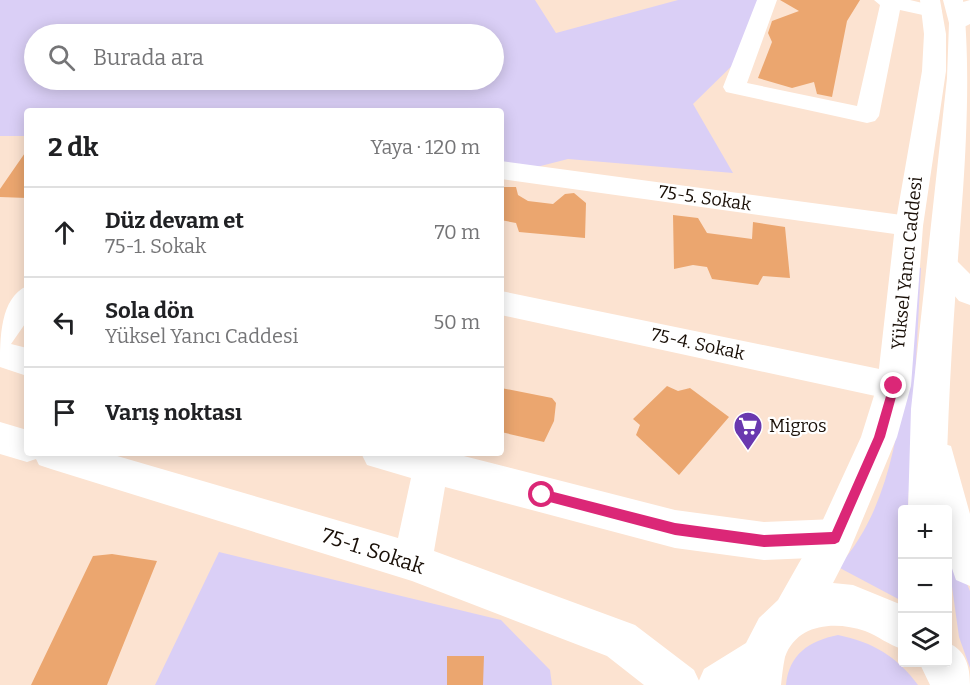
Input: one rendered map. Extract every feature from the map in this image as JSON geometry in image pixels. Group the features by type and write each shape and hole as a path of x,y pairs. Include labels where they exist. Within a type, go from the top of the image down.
{"main road":[{"name":"Yüksel Yancı Caddesi","path":"794,613 835,538 879,437 894,386 909,226 934,71 935,34 949,8"},
{"name":"Yüksel Yancı Caddesi","path":"927,505 929,409 956,263 949,8"},
{"path":"720,685 759,673 773,632 794,613 821,604 852,605 884,616 898,625"}],"street":[{"path":"767,0 734,87 867,116 888,2 949,8"},
{"name":"75-5. Sokak","path":"504,170 909,226"},
{"path":"956,263 970,293"},
{"path":"0,335 24,302"},
{"name":"75-4. Sokak","path":"504,304 894,386"},
{"path":"0,354 24,361"},
{"path":"929,409 946,499 970,566"},
{"path":"0,438 24,445"},
{"name":"75-1. Sokak","path":"61,456 412,562 620,640 679,685"},
{"path":"402,456 433,460 675,529 764,541 835,538"},
{"path":"412,562 433,460"}],"shaded area":[{"path":"0,0 535,0 556,33 678,0 762,0 741,57 693,104 733,173 568,159 525,170 504,171 504,108 24,108 24,136 0,136"},
{"path":"913,265 921,268 908,505 898,505 898,599 838,567 861,535 878,501 890,463 904,384"},
{"path":"219,552 501,620 550,670 552,685 155,685"},
{"path":"952,558 956,558 970,591 970,668 959,637 952,587"},
{"path":"838,635 873,646 892,658 898,663 898,667 902,667 918,685 786,685 791,665 796,657 810,645"}],"building":[{"path":"780,0 860,0 847,21 832,97 817,94 814,82 792,88 758,78 772,42 768,33 772,21 799,11"},
{"path":"24,154 24,198 0,197 0,189"},
{"path":"504,187 516,187 518,195 528,201 553,204 565,194 574,193 586,203 585,238 519,232 516,223 504,221"},
{"path":"673,215 698,218 707,233 752,239 753,222 785,227 790,278 763,276 758,285 712,279 707,267 693,265 674,269"},
{"path":"667,386 678,391 690,388 729,417 679,475 636,435 640,425 633,419"},
{"path":"504,389 552,398 556,403 554,421 544,442 504,433"},
{"path":"112,554 157,561 107,685 31,685 93,556"},
{"path":"447,656 484,656 483,685 447,685"}],"place":[{"name":"Migros","path":"748,452"}],"route":[{"path":"542,495 675,529 764,541 835,538 879,437 894,386"}]}
